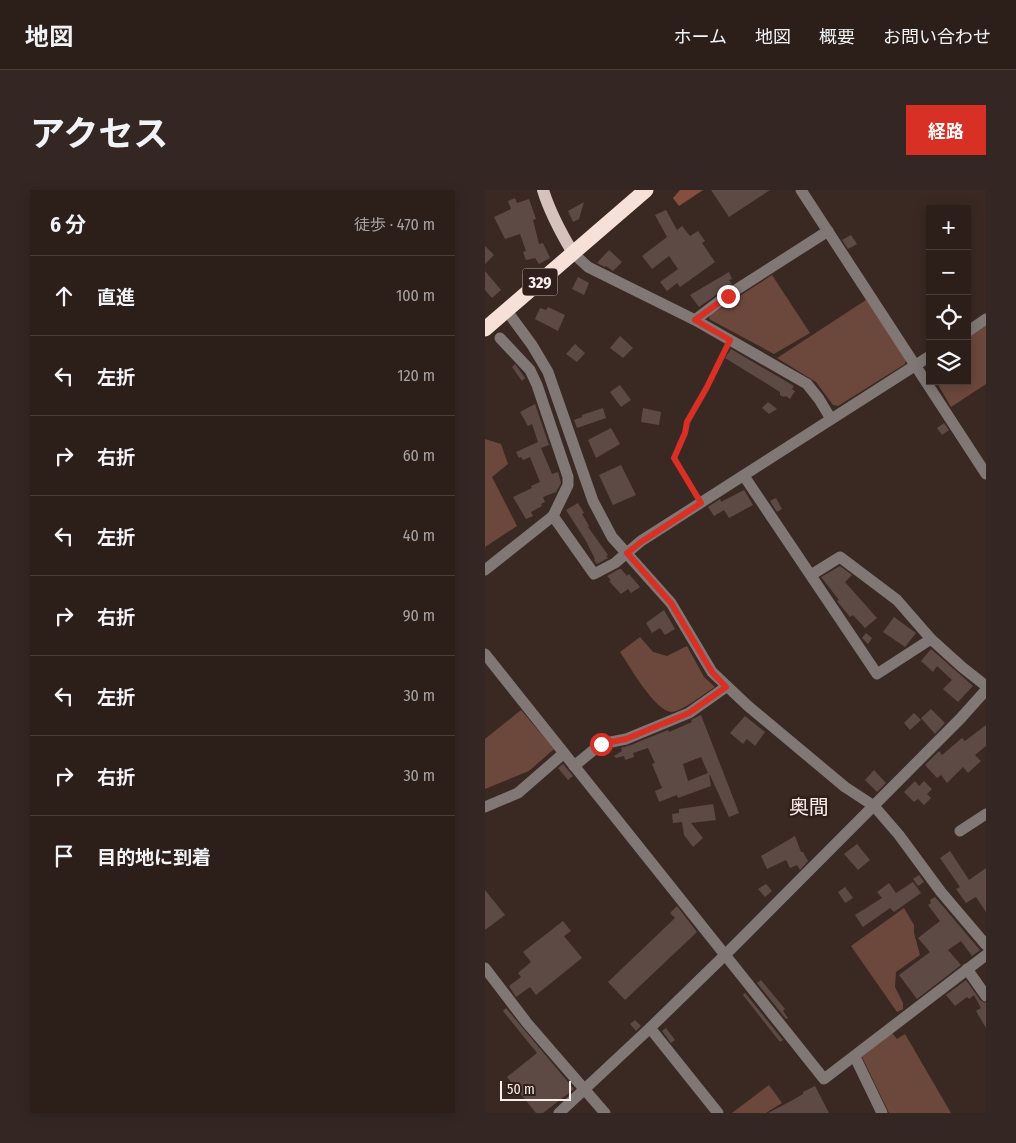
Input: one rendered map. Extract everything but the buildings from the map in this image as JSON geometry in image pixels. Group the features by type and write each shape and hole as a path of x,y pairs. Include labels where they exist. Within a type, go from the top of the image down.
{"highway":[{"name":"329","path":"485,329 646,190"}],"main road":[{"path":"543,190 555,221 573,253"}],"street":[{"path":"801,190 986,474"},
{"path":"695,320 728,296 828,231"},
{"path":"573,253 588,267 695,320 807,384 831,419"},
{"path":"507,311 549,372 593,501 612,537 671,603 712,672 726,687 845,787 874,806 899,835 941,892 986,945"},
{"path":"971,329 986,320"},
{"path":"485,570 553,516 568,485 568,477 537,385 529,370 500,338"},
{"path":"553,516 594,574 615,563 641,542 926,359"},
{"path":"529,370 542,362"},
{"path":"744,476 877,674 931,639"},
{"path":"811,575 840,556 897,600 931,639 986,686"},
{"path":"485,654 824,1079 986,955"},
{"path":"574,766 601,744 626,739 689,713 726,687"},
{"path":"559,1113 725,955 960,719 986,690"},
{"path":"485,807 518,793 564,753"},
{"path":"959,831 986,814"},
{"path":"485,968 527,1023 605,1113"},
{"path":"967,969 986,996"},
{"path":"650,1028 718,1113"},
{"path":"855,1057 882,1113"}],"path":[{"path":"701,503 674,458 685,433 687,422 730,340"}],"shaded area":[{"path":"680,190 703,190 679,206 673,198"},
{"path":"772,275 810,333 774,354 709,319 710,315"},
{"path":"866,300 906,360 905,364 838,406 833,405 816,382 777,358"},
{"path":"986,326 986,384 951,407 938,385 971,385 971,335"},
{"path":"485,439 501,444 508,464 492,477 517,526 485,547"},
{"path":"640,637 653,652 667,656 687,646 704,677 715,687 682,709 672,712 665,710 650,696 620,652"},
{"path":"521,710 554,749 529,771 485,789 485,739"},
{"path":"904,908 914,925 914,933 920,955 896,972 895,987 903,1003 903,1009 897,1012 851,946"},
{"path":"892,1033 897,1039 905,1034 951,1113 889,1113 862,1057"},
{"path":"769,1085 782,1103 766,1113 732,1113"}],"district":[{"name":"奥間","path":"809,807"}],"route":[{"path":"601,744 626,739 689,713 726,687 712,672 671,603 627,553 701,503 674,458 685,433 687,422 730,340 695,320 728,296"}]}
